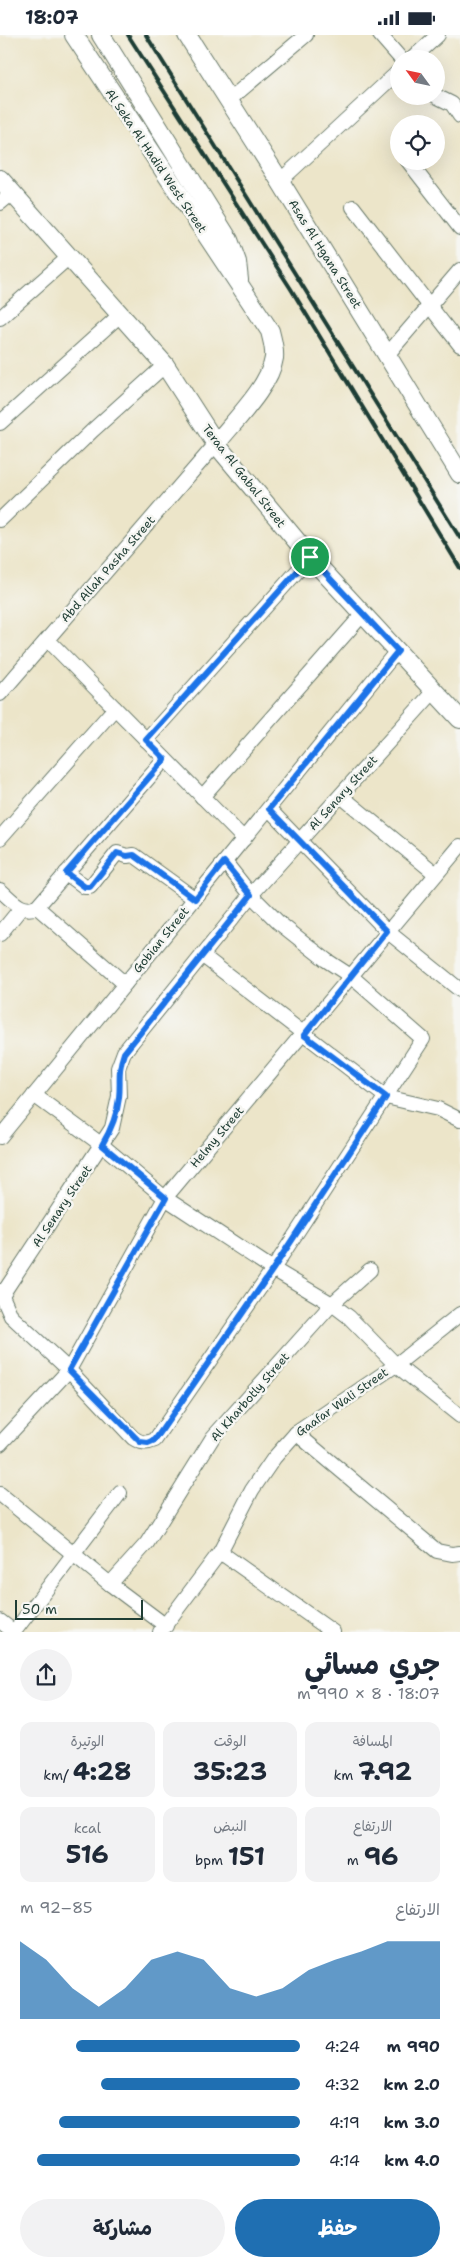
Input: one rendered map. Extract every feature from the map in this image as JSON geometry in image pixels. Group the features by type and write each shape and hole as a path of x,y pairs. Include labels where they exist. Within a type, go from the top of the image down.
{"street":[{"name":"Al Seka Al Hadid West Street","path":"74,35 270,331 274,358 264,383 216,444"},
{"name":"Al Seka Al Hadid West Street","path":"101,35 229,239 237,262 240,285"},
{"name":"Asas Al Hgana Street","path":"187,35 280,181 460,474"},
{"path":"229,100 306,35"},
{"path":"380,35 393,50"},
{"path":"422,50 438,35"},
{"path":"280,181 390,79"},
{"path":"445,100 452,104 460,116"},
{"path":"415,170 460,228"},
{"name":"Teraa Al Gabal Street","path":"0,179 6,198 69,257 165,365 216,444 310,557 460,719"},
{"path":"352,207 460,345"},
{"path":"0,318 69,257"},
{"path":"387,355 460,270"},
{"path":"0,423 120,315"},
{"path":"0,520 93,430 165,365"},
{"name":"Abd Allah Pasha Street","path":"0,693 48,640 216,444"},
{"path":"146,740 310,557"},
{"path":"202,797 363,614"},
{"path":"48,640 244,839"},
{"name":"Gobian Street","path":"0,1137 398,651"},
{"name":"Al Senary Street","path":"1,1293 112,1128 119,1096 118,1068 124,1053 251,895 434,691"},
{"path":"0,838 115,707"},
{"path":"0,889 21,908 30,909 37,907 165,759"},
{"path":"341,795 436,874"},
{"path":"269,809 387,931 460,990"},
{"name":"Helmy Street","path":"0,1444 69,1370 166,1198 304,1035 387,931 460,846"},
{"path":"66,873 85,887 90,887 117,853 127,856 134,855 195,899"},
{"path":"1,1293 11,1316 69,1370 133,1438 140,1442 148,1443 155,1440 273,1269 423,1039 352,977 301,942 251,895 224,862"},
{"path":"37,907 125,984"},
{"path":"0,934 21,908"},
{"path":"203,956 386,1097 438,1109 460,1120"},
{"path":"34,1095 102,1145 166,1198 273,1269 332,1304 349,1317 396,1365 460,1416"},
{"name":"Al Kharbotly Street","path":"110,1584 147,1543 213,1437 332,1304 370,1270"},
{"name":"Gaafar Wali Street","path":"163,1629 220,1552 252,1490 274,1458 296,1433 396,1365 460,1314"},
{"path":"296,1433 437,1551 452,1554 460,1553"},
{"path":"0,1493 163,1629"},
{"path":"0,1621 14,1632 120,1493"},
{"path":"220,1552 333,1632"}],"railway":[{"path":"128,35 291,289 460,568"},
{"path":"146,35 460,538"}],"route":[{"path":"310,557 398,651 269,809 387,931 304,1035 386,1097 273,1269 155,1440 148,1443 140,1442 133,1438 69,1370 166,1198 102,1145 112,1128 119,1096 118,1068 124,1053 251,895 224,862 195,899 134,855 125,856 117,853 90,887 87,888 66,873 165,759 146,740 310,557"}]}
